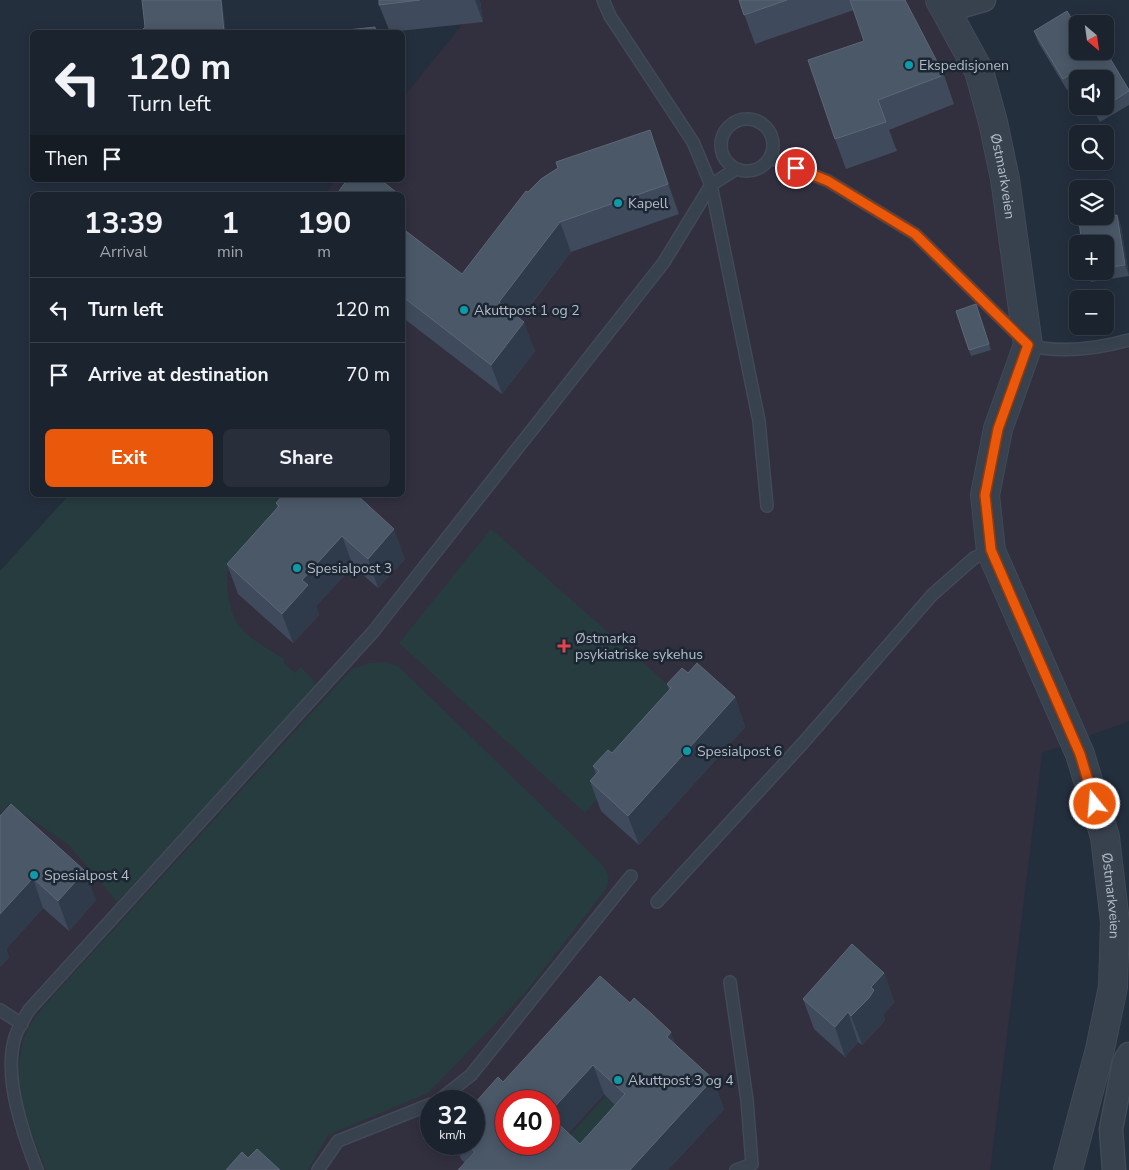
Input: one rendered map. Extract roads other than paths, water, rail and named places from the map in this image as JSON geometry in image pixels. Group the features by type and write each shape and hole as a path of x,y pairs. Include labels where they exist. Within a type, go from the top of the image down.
{"street":[{"name":"Østmarkveien","path":"984,0 963,6 945,7 979,71 993,122 1005,179 1028,345 998,429 985,495 991,550 1080,754 1105,837 1115,922 1113,987 1100,1048 1068,1170"},
{"path":"1114,1170 1111,1129 1124,1062 1129,1054"}],"lane":[{"path":"603,0 610,16 693,142 711,185 759,420 767,506"},
{"path":"748,119 764,125 773,140 771,158 753,171 736,169 723,157 721,148 725,131 739,120 748,119"},
{"path":"771,158 828,181 915,234 1028,345 1050,351 1103,347 1129,340"},
{"path":"36,1170 23,1134 11,1071 14,1041 29,1010 373,632 664,262 711,185 736,169"},
{"path":"657,902 804,743 932,595 974,558 991,550"},
{"path":"452,1090 471,1075 631,876"},
{"path":"730,982 747,1100 752,1164 736,1170"},
{"path":"0,1010 22,1024"},
{"path":"318,1170 338,1141 420,1108"}],"place":[{"name":"Ekspedisjonen","path":"909,65"},
{"name":"Kapell","path":"618,203"},
{"name":"Akuttpost 1 og 2","path":"464,310"},
{"name":"Spesialpost 3","path":"297,568"},
{"name":"Østmarka psykiatriske sykehus","path":"564,646"},
{"name":"Spesialpost 6","path":"687,751"},
{"name":"Spesialpost 4","path":"34,875"},
{"name":"Akuttpost 3 og 4","path":"618,1080"}]}
